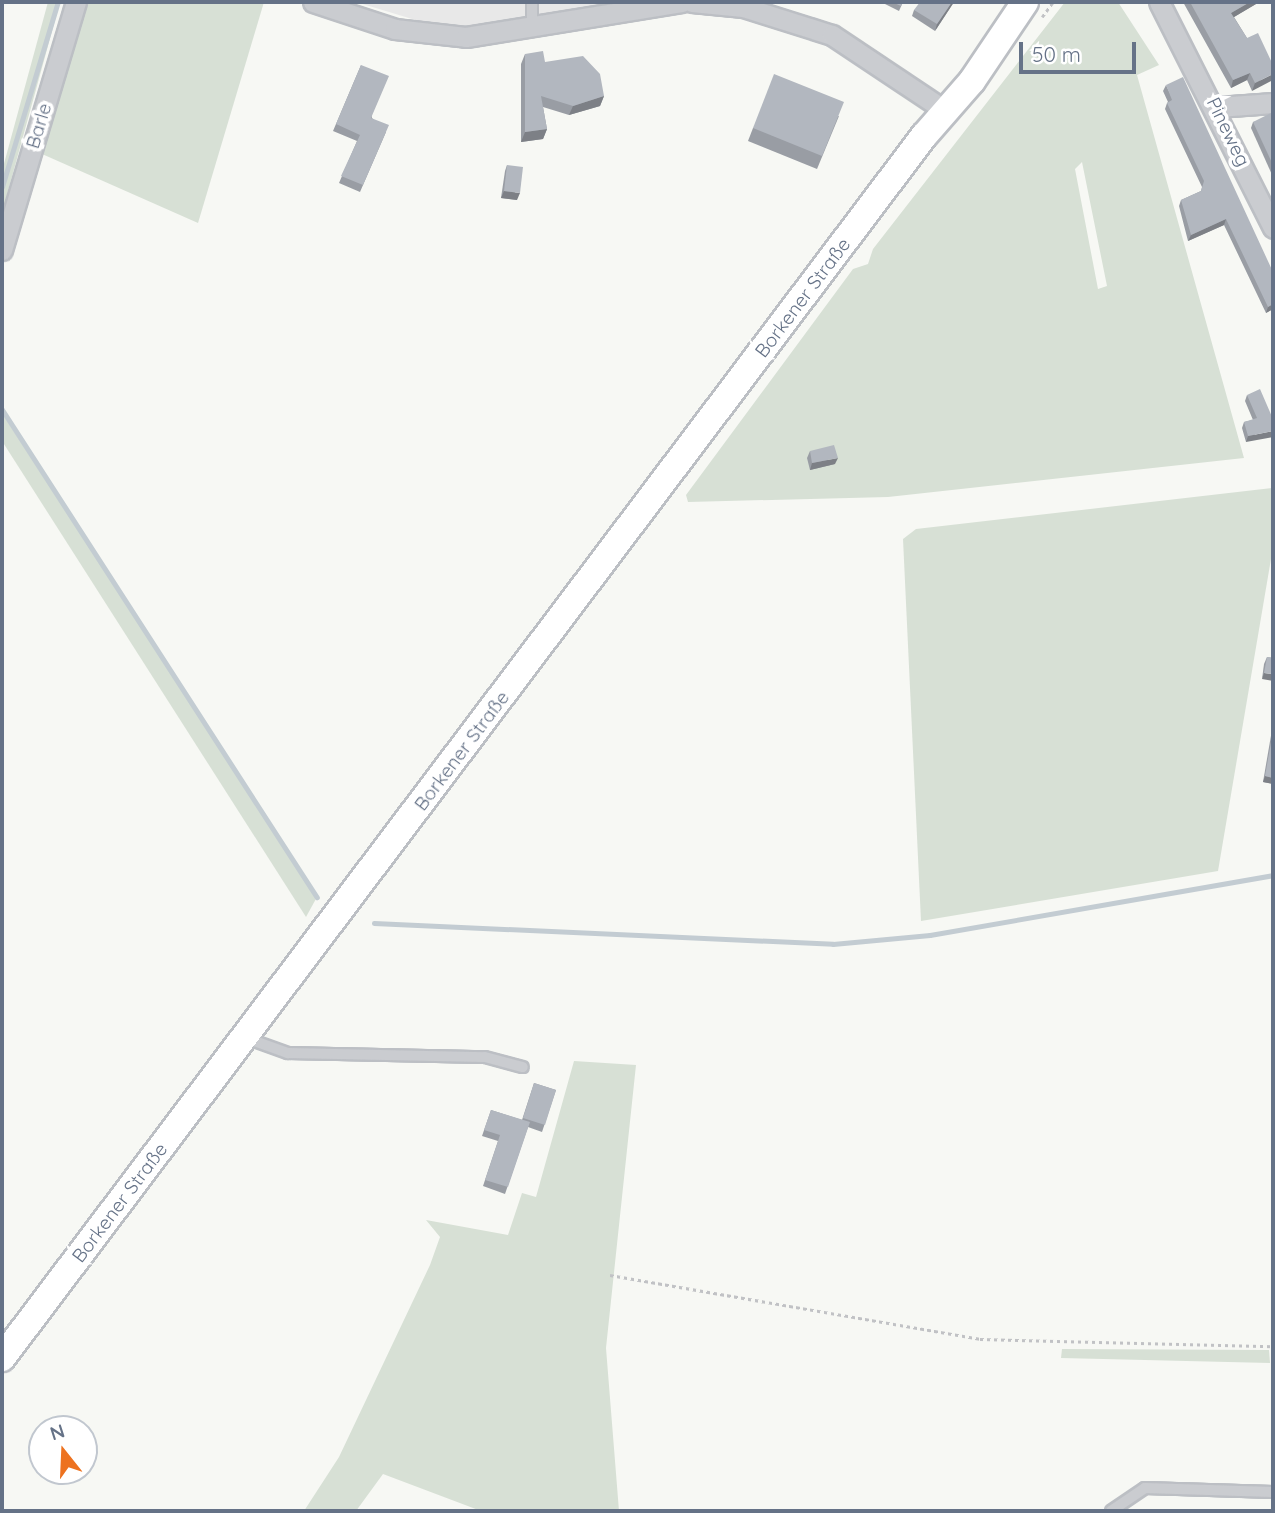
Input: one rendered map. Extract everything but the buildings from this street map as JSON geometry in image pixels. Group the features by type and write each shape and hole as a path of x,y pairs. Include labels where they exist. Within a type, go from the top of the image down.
{"main road":[{"name":"Borkener Straße","path":"2,1358 920,141 946,111 1025,2"}],"street":[{"name":"Barle","path":"2,250 76,2"},
{"path":"313,2 433,36 532,30 668,2"},
{"path":"692,2 743,7 832,35 946,111"},
{"name":"Pineweg","path":"1159,2 1217,107 1273,228"},
{"path":"1217,107 1273,103"}],"lane":[{"path":"532,2 532,30"},
{"path":"246,1037 288,1052 485,1057 523,1067"},
{"path":"1111,1511 1145,1488 1273,1492"}],"path":[{"path":"610,1275 980,1339 1273,1346"}],"shaded area":[{"path":"48,2 60,2 2,213 2,171"},
{"path":"87,2 264,2 198,223 42,154"},
{"path":"356,2 619,2 509,26 432,25"},
{"path":"1065,2 1118,2 1159,65 1137,75 1244,458 888,497 688,502 686,495 853,269 868,264 873,249","holes":["1082,162 1107,286 1098,289 1075,169"]},
{"path":"2,413 317,897 306,917 2,441"},
{"path":"1273,488 1273,547 1218,871 921,921 903,539 916,529"},
{"path":"574,1061 636,1065 606,1348 619,1511 481,1511 383,1474 356,1511 304,1511 339,1457 430,1265 440,1237 426,1220 508,1235 522,1193 536,1197"},
{"path":"1062,1349 1269,1350 1270,1363 1061,1358"}],"waterway":[{"path":"2,187 58,2"},
{"path":"2,409 317,897"},
{"path":"374,923 833,944 930,935 1273,875"}]}
